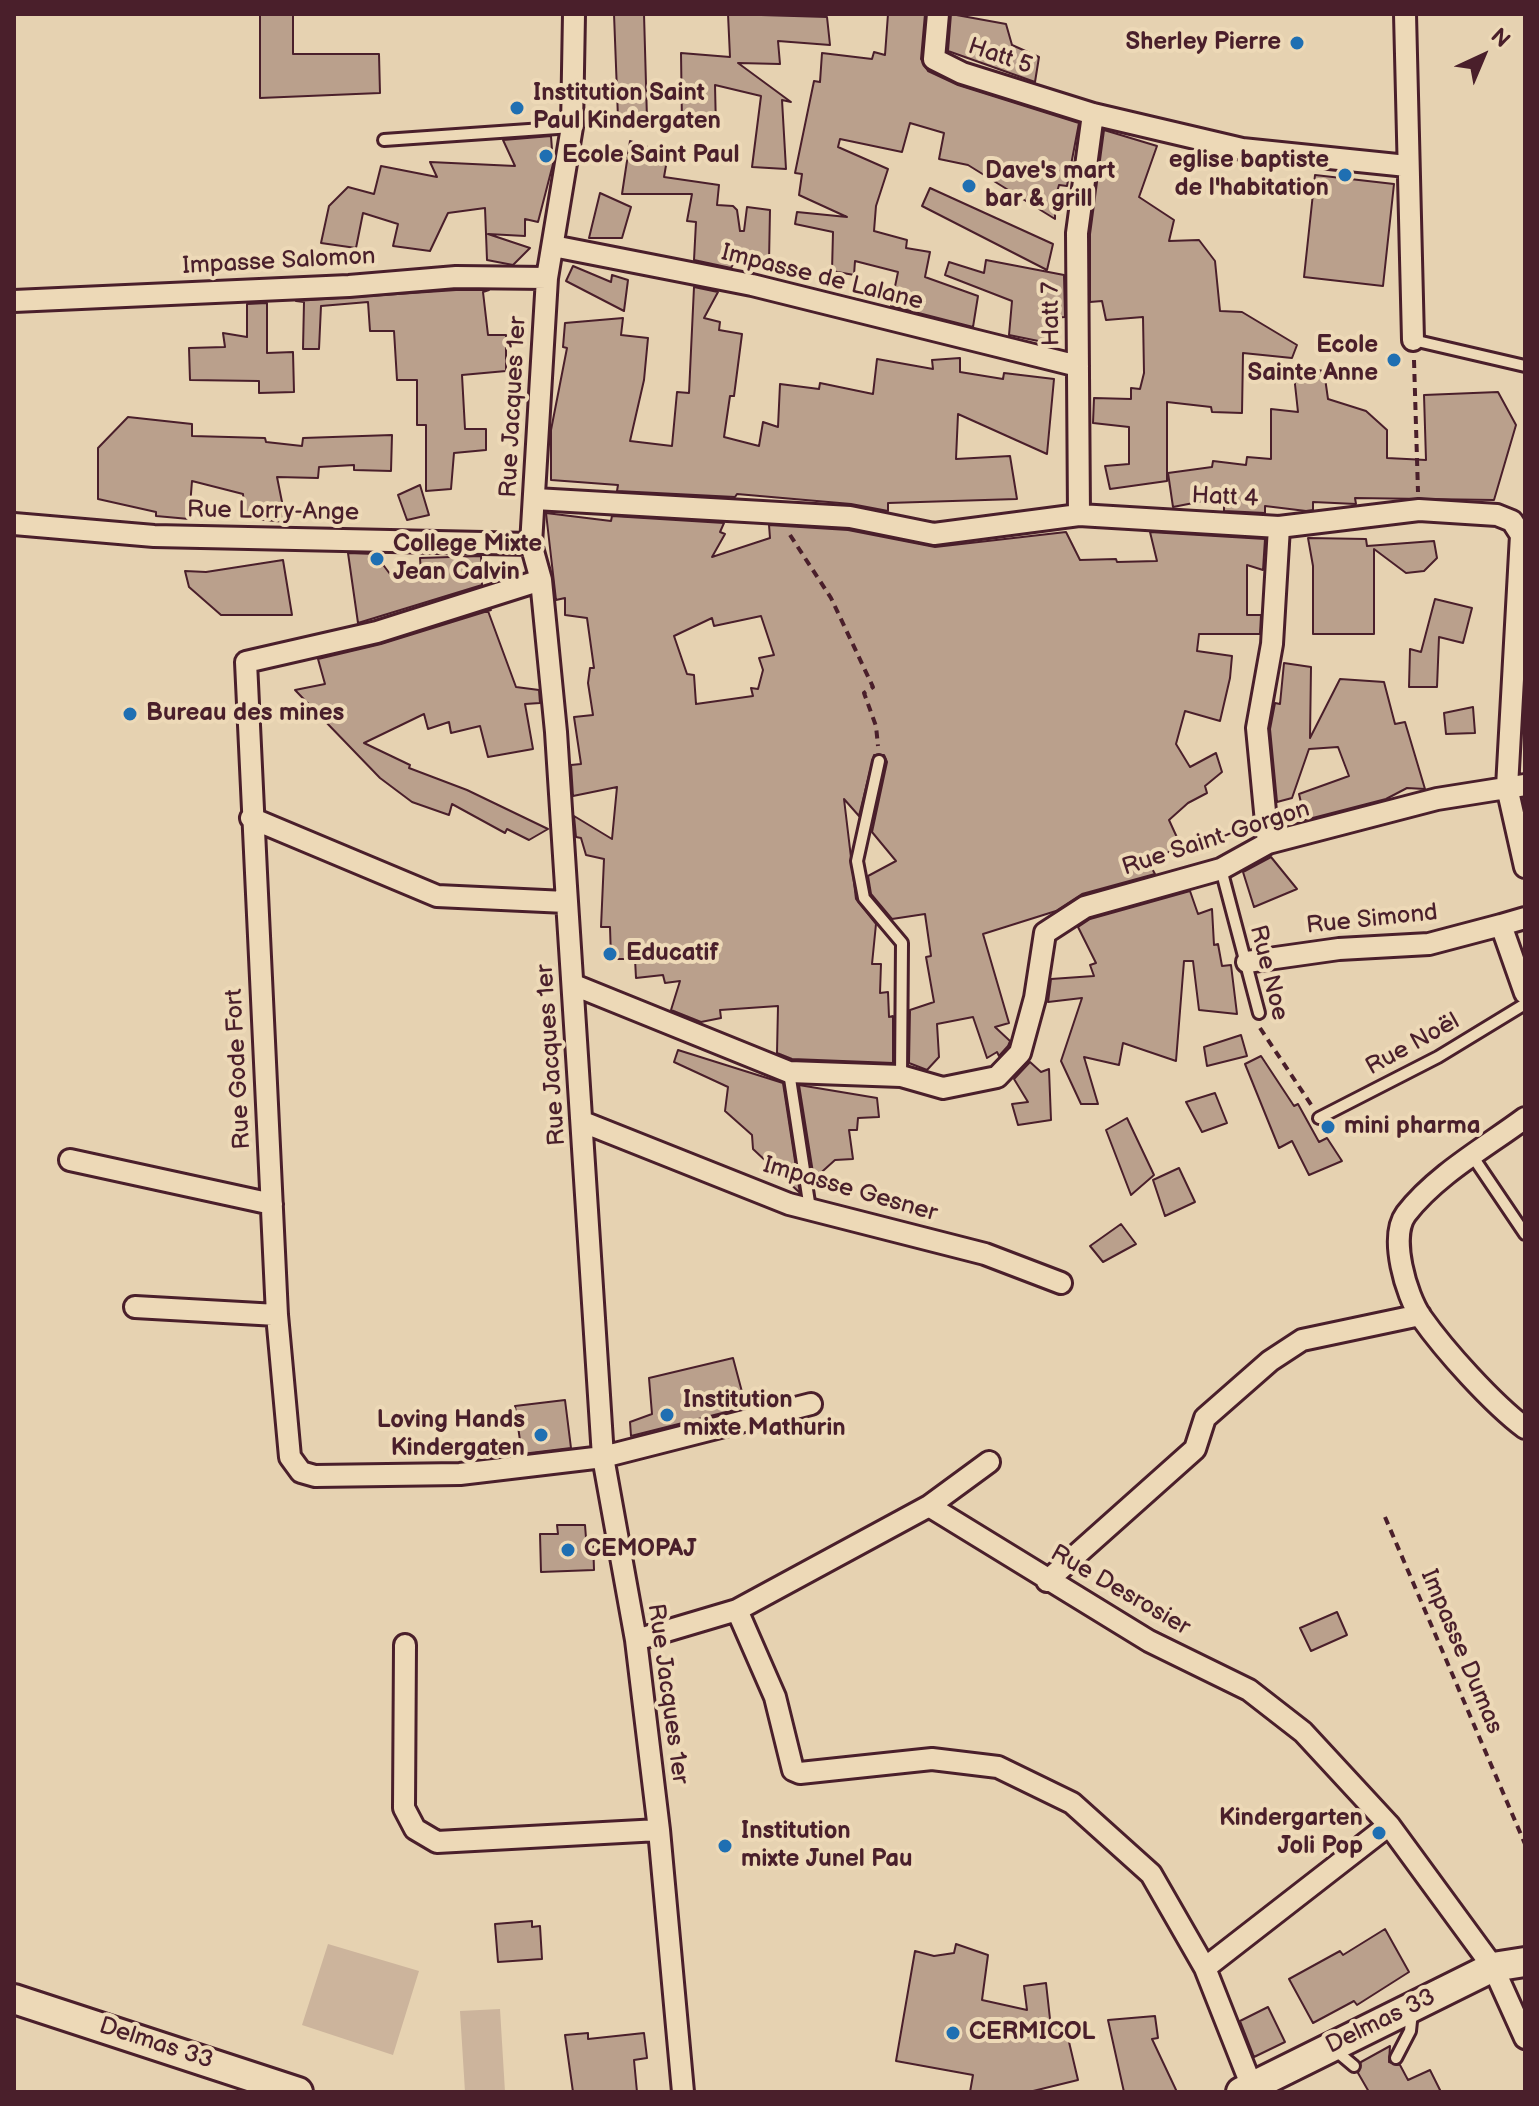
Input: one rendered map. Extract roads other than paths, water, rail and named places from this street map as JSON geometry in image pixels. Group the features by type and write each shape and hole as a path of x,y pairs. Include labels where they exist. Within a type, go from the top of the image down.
{"main road":[{"name":"Delmas 33","path":"1248,2090 1493,1967 1525,1962"},
{"name":"Delmas 33","path":"14,1999 298,2092"}],"street":[{"name":"Rue Jacques 1er","path":"574,14 572,127 547,278 531,544 541,580 556,732 603,1457 636,1640 659,1830 683,2092"},
{"name":"Hatt 5","path":"938,14 934,59 962,73 1093,114"},
{"path":"1405,14 1413,340"},
{"path":"1093,114 1242,149 1407,166"},
{"name":"Hatt 7","path":"1079,515 1077,233 1093,114"},
{"name":"Impasse de Lalane","path":"553,246 752,285 1078,366"},
{"name":"Impasse Salomon","path":"14,301 349,286 456,277 547,278"},
{"name":"Hatt 4","path":"535,499 778,516 850,517 934,534 1079,515 1279,527 1419,510 1497,515 1512,521 1521,535 1520,659"},
{"name":"Rue Lorry-Ange","path":"14,524 154,536 531,544"},
{"path":"1268,843 1257,728 1272,644 1279,527"},
{"name":"Rue Gode Fort","path":"541,580 377,632 246,662 251,818 277,1315 290,1457 301,1472 315,1476 460,1474 603,1457"},
{"path":"1520,659 1516,786 1525,867"},
{"name":"Rue Saint-Gorgon","path":"574,985 789,1072 901,1076 943,1088 997,1077 1020,1053 1035,998 1045,933 1085,907 1221,869 1268,843 1437,799 1516,786"},
{"path":"251,818 437,896 566,902"},
{"name":"Rue Simond","path":"1247,962 1339,949 1429,944 1525,918"},
{"path":"1501,925 1525,993"},
{"path":"1525,1118 1404,1215 1396,1251 1420,1315 1506,1413 1525,1428"},
{"name":"Impasse Gesner","path":"583,1122 810,1210 985,1254 1061,1283"},
{"path":"70,1160 272,1204"},
{"path":"135,1307 277,1315"},
{"path":"1047,1581 1195,1449 1205,1418 1270,1361 1302,1340 1420,1315"},
{"path":"603,1457 811,1404"},
{"path":"636,1640 737,1610 929,1506 989,1462"},
{"name":"Rue Desrosier","path":"929,1506 1149,1641 1249,1690 1303,1732 1389,1825 1493,1967 1525,2038"},
{"path":"737,1610 775,1697 793,1770 800,1773 932,1759 998,1767 1072,1803 1151,1874 1205,1968 1248,2090"},
{"path":"405,1645 404,1808 415,1829 437,1842 659,1830"},
{"path":"1205,1968 1389,1825"}],"lane":[{"path":"384,140 572,127"},
{"path":"1413,340 1525,366"},
{"path":"879,761 857,861 864,898 902,943 901,1076"},
{"name":"Rue Noe","path":"1221,869 1259,1013"},
{"name":"Rue Noël","path":"1319,1118 1438,1057 1525,1004"},
{"path":"789,1072 810,1210"},
{"path":"1473,1157 1525,1234"},
{"path":"1396,2058 1410,2031 1412,2007"},
{"path":"1331,2046 1354,2066"}],"place":[{"name":"Sherley Pierre","path":"1297,43"},
{"name":"Institution Saint Paul Kindergaten","path":"517,108"},
{"name":"Ecole Saint Paul","path":"546,156"},
{"name":"eglise baptiste de l'habitation","path":"1345,175"},
{"name":"Dave's mart bar & grill","path":"969,186"},
{"name":"Ecole Sainte Anne","path":"1394,360"},
{"name":"College Mixte Jean Calvin","path":"377,559"},
{"name":"Bureau des mines","path":"130,714"},
{"name":"Educatif","path":"610,954"},
{"name":"mini pharma","path":"1328,1127"},
{"name":"Institution mixte Mathurin","path":"667,1415"},
{"name":"Loving Hands Kindergaten","path":"541,1435"},
{"name":"CEMOPAJ","path":"568,1550"},
{"name":"Kindergarten Joli Pop","path":"1379,1833"},
{"name":"Institution mixte Junel Pau","path":"725,1846"},
{"name":"CERMICOL","path":"953,2033"}]}
